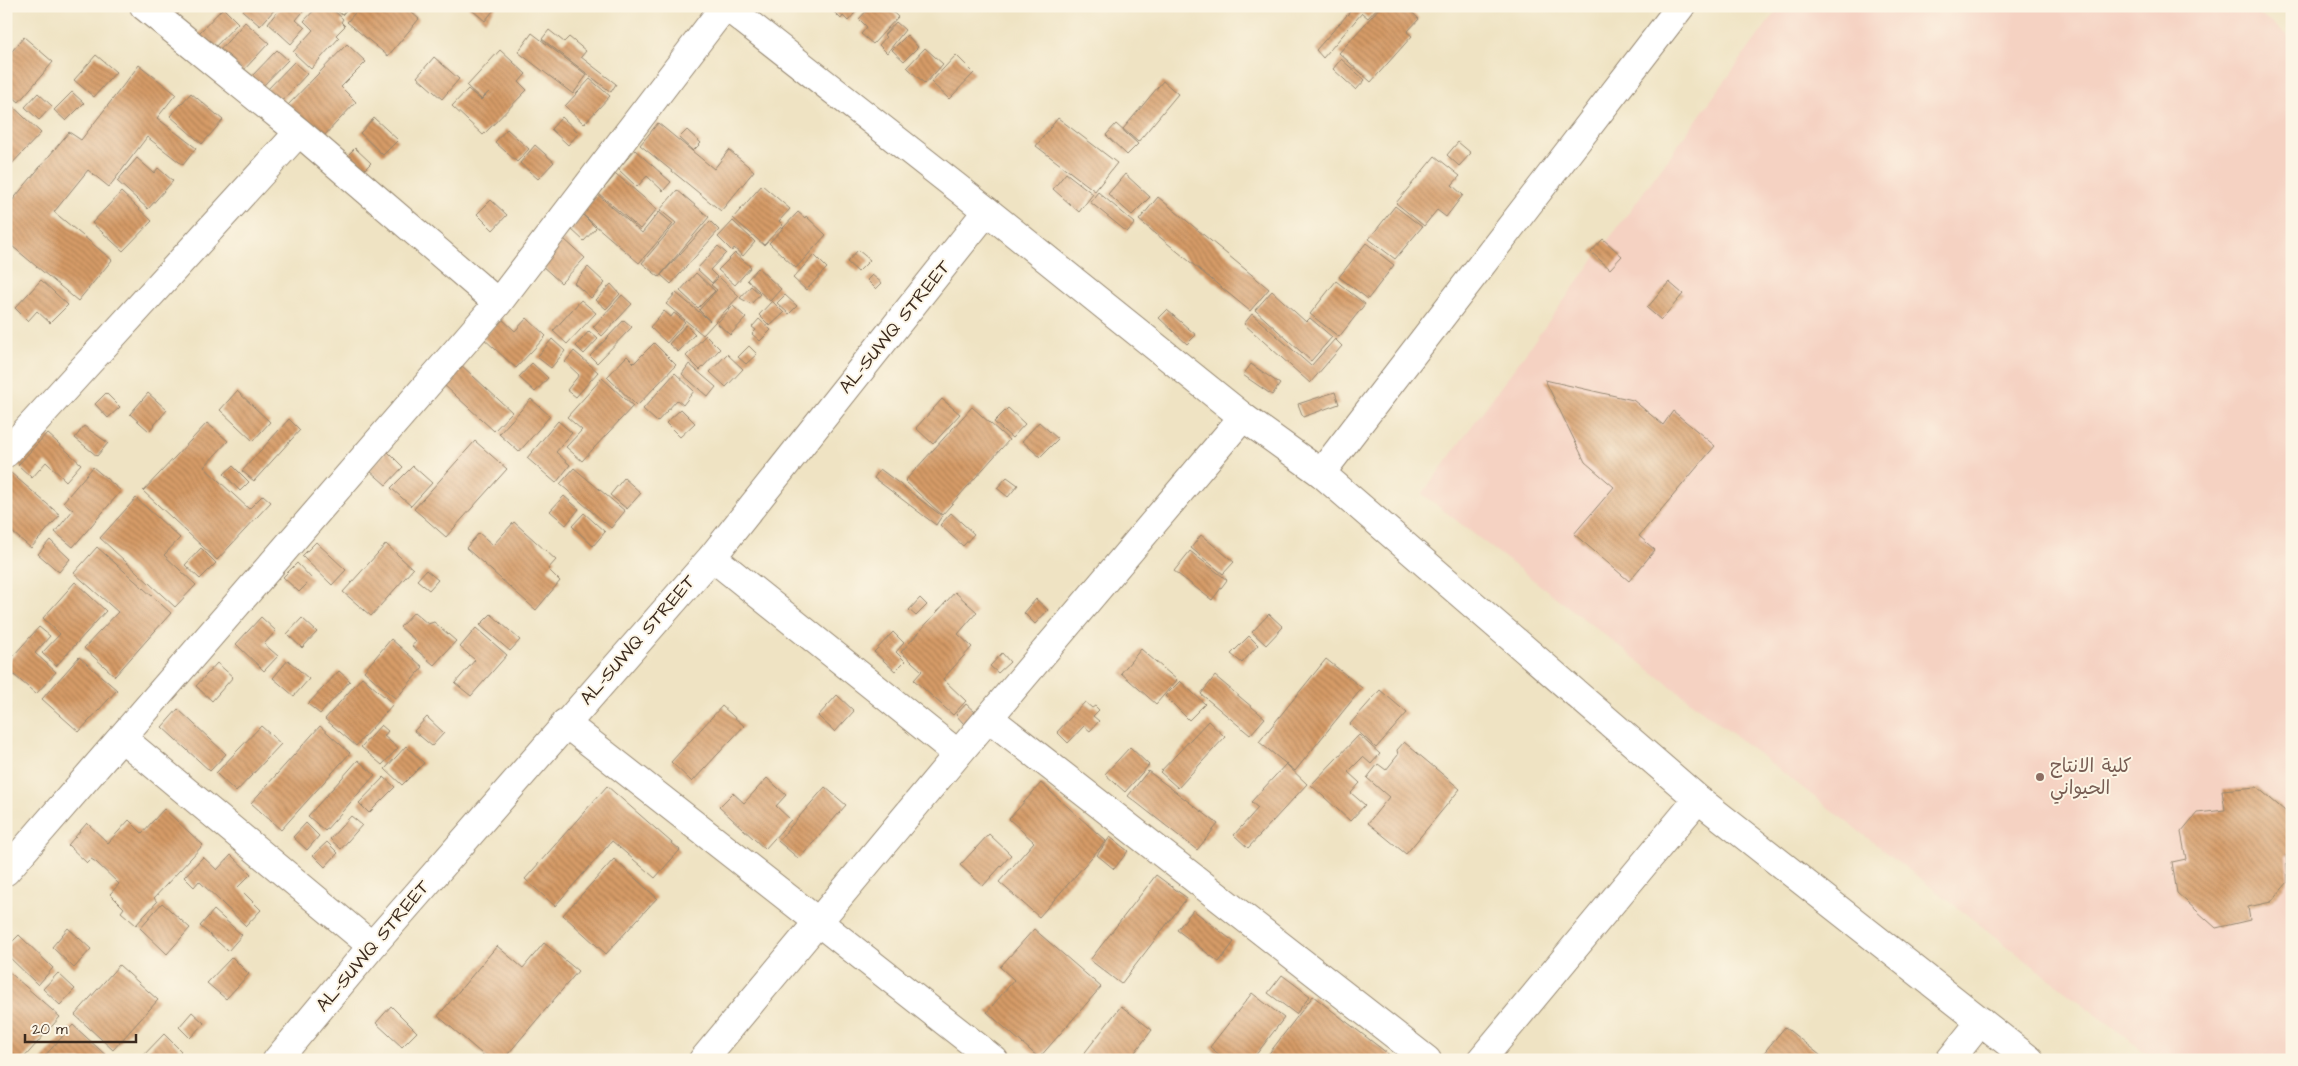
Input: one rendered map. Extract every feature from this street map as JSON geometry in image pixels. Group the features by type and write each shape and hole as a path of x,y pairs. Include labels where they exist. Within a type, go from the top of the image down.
{"street":[{"path":"144,6 299,132 498,303"},
{"path":"6,871 498,303 726,6 988,212 1243,417 1321,474 1698,799 2030,1060"},
{"path":"1321,474 1681,6"},
{"path":"6,453 299,132"},
{"name":"AL-SUWQ STREET","path":"277,1060 372,946 712,557 988,212"},
{"path":"703,1060 958,754 1243,417"},
{"path":"712,557 958,754"},
{"path":"989,718 1427,1060"},
{"path":"565,723 994,1060"},
{"path":"122,738 372,946"},
{"path":"1481,1060 1698,799"},
{"path":"1950,1060 1981,1021"}],"shaded area":[{"name":"كلية الانتاج الحيواني","path":"1780,6 2247,6 2292,38 2292,1060 2155,1060 1422,494"}],"building":[{"path":"159,6 185,6 173,19"},
{"path":"247,6 272,6 275,9 260,26 243,11"},
{"path":"282,6 308,6 296,20 305,28 291,44 268,23"},
{"path":"318,6 329,6 343,19 341,22 345,26 336,35 339,38 311,69 293,52 313,30 304,21"},
{"path":"338,6 350,6 342,15 335,9"},
{"path":"361,6 404,6 419,19 388,56 347,22"},
{"path":"467,6 497,6 485,21"},
{"path":"818,6 828,6 823,12"},
{"path":"828,6 861,6 848,21 843,16 841,19"},
{"path":"871,6 886,6 898,17 873,44 861,34 867,27 859,19"},
{"path":"1355,6 1379,6 1368,18 1362,13 1323,58 1316,50"},
{"path":"1381,6 1405,6 1419,19 1407,32 1412,36 1371,82 1339,53"},
{"path":"223,8 238,23 213,49 198,34"},
{"path":"245,22 269,43 242,72 219,51"},
{"path":"896,22 905,30 887,53 879,45 886,37 884,35"},
{"path":"549,30 564,42 569,37 586,51 581,57 616,84 611,92 542,39"},
{"path":"532,33 587,75 573,94 518,52"},
{"path":"907,35 918,47 904,61 892,50"},
{"path":"24,37 53,62 19,102 6,91 6,58"},
{"path":"347,44 366,62 341,87 356,102 321,139 287,106"},
{"path":"925,48 943,64 925,84 907,67"},
{"path":"277,50 288,60 261,88 250,78"},
{"path":"500,50 526,74 519,82 527,90 483,135 452,106 468,89 481,100 489,92 481,99 467,86"},
{"path":"96,55 116,72 94,97 74,80"},
{"path":"956,55 974,73 949,99 931,82"},
{"path":"434,57 459,79 442,99 417,77"},
{"path":"1341,59 1365,80 1356,90 1333,69"},
{"path":"294,62 307,74 278,105 265,92"},
{"path":"139,65 176,94 157,118 196,148 183,165 147,137 109,187 88,170 54,212 112,260 78,301 6,241 6,208 69,132 81,140"},
{"path":"590,79 610,96 584,124 565,106"},
{"path":"1163,81 1178,94 1138,142 1123,129"},
{"path":"72,92 84,103 66,121 54,110"},
{"path":"38,93 52,106 39,120 25,107"},
{"path":"191,93 223,120 202,144 170,116"},
{"path":"6,100 41,133 6,170"},
{"path":"562,117 579,133 568,145 551,129"},
{"path":"374,118 398,140 383,155 360,133"},
{"path":"1058,118 1117,163 1095,191 1036,146"},
{"path":"658,123 714,169 729,150 754,171 721,211 640,145"},
{"path":"1116,124 1138,144 1127,155 1106,135"},
{"path":"507,129 529,149 517,162 495,142"},
{"path":"687,130 701,143 693,151 679,138"},
{"path":"1458,142 1471,153 1459,166 1447,155"},
{"path":"535,145 554,162 538,179 520,163"},
{"path":"355,148 371,163 360,174 344,159"},
{"path":"635,150 671,182 663,191 647,176 637,187 618,169"},
{"path":"1435,156 1460,176 1452,185 1463,195 1446,217 1437,210 1424,226 1396,203"},
{"path":"137,158 154,173 158,168 173,181 148,209 117,181"},
{"path":"1066,173 1093,194 1079,212 1053,189"},
{"path":"616,174 657,209 640,229 599,194"},
{"path":"1125,174 1150,197 1132,215 1108,194"},
{"path":"762,185 790,209 779,221 783,225 764,245 733,218"},
{"path":"677,190 709,217 659,277 642,263 676,223 660,210"},
{"path":"121,192 152,221 123,251 92,223"},
{"path":"1098,192 1135,223 1127,232 1090,202"},
{"path":"597,194 642,233 659,212 673,224 639,263 581,213"},
{"path":"1158,197 1269,289 1250,311 1139,220"},
{"path":"491,200 507,215 493,230 477,214"},
{"path":"1395,206 1422,227 1395,259 1369,239"},
{"path":"798,212 805,218 806,216 826,235 796,268 769,243"},
{"path":"583,215 596,228 584,241 571,229"},
{"path":"710,221 719,230 671,284 661,275"},
{"path":"733,221 755,242 743,256 734,248 732,251 718,237"},
{"path":"564,239 585,258 561,283 541,265"},
{"path":"1603,239 1622,256 1610,269 1591,252"},
{"path":"1366,243 1394,265 1368,299 1339,277"},
{"path":"718,246 726,253 710,270 717,277 712,283 697,269"},
{"path":"858,250 870,260 858,272 847,262"},
{"path":"735,253 751,267 735,285 718,270"},
{"path":"814,255 827,268 806,290 793,278"},
{"path":"588,267 605,283 591,298 574,283"},
{"path":"758,268 781,289 770,301 747,280"},
{"path":"696,273 715,291 698,308 680,291"},
{"path":"872,275 882,283 876,289 867,280"},
{"path":"719,277 739,296 703,335 666,304 676,293 710,321 699,310 717,290 711,285"},
{"path":"41,280 68,305 50,323 37,311 28,321 15,308"},
{"path":"1336,281 1365,304 1339,337 1310,314"},
{"path":"1669,282 1683,294 1661,320 1647,308"},
{"path":"611,284 620,294 606,309 596,300"},
{"path":"751,286 760,294 751,304 740,298"},
{"path":"1272,291 1306,322 1310,318 1332,337 1311,361 1255,310"},
{"path":"622,295 632,304 602,336 593,327"},
{"path":"785,295 797,306 789,314 777,303"},
{"path":"581,300 596,313 567,344 553,331"},
{"path":"772,301 784,313 770,326 759,315"},
{"path":"733,306 746,318 730,335 717,323"},
{"path":"1167,310 1196,335 1187,344 1159,318"},
{"path":"664,311 671,317 674,313 685,322 667,343 650,327"},
{"path":"1252,314 1311,366 1335,339 1342,346 1310,383 1244,324"},
{"path":"501,318 515,331 527,318 546,336 516,368 483,338"},
{"path":"759,319 771,330 760,341 752,334 756,330 752,327"},
{"path":"624,320 632,327 597,363 590,356"},
{"path":"686,325 695,334 678,352 669,344"},
{"path":"589,331 598,339 584,354 576,346"},
{"path":"706,335 720,349 700,370 686,356"},
{"path":"552,339 565,351 551,368 537,357"},
{"path":"654,343 676,365 637,406 607,377 627,356 634,363"},
{"path":"749,346 757,354 746,364 738,357"},
{"path":"574,351 598,372 576,397 567,390 579,375 565,362"},
{"path":"727,354 743,369 726,387 710,372"},
{"path":"532,363 548,378 535,392 519,377"},
{"path":"460,364 512,412 494,431 443,384"},
{"path":"689,364 716,387 708,397 682,374"},
{"path":"1251,364 1280,384 1272,395 1243,375"},
{"path":"675,373 694,391 683,405 677,400 657,422 643,409"},
{"path":"602,378 633,406 582,461 566,447 582,430 567,417"},
{"path":"1545,380 1633,400 1663,425 1673,411 1715,446 1639,536 1655,550 1629,581 1574,534 1614,487 1585,462"},
{"path":"237,391 270,422 253,441 220,410"},
{"path":"1335,392 1339,404 1303,417 1298,404"},
{"path":"106,393 120,407 108,418 95,404"},
{"path":"148,393 167,410 149,431 130,414"},
{"path":"531,399 550,416 519,452 499,434"},
{"path":"942,399 960,414 933,444 916,428"},
{"path":"972,407 1009,440 942,515 905,481"},
{"path":"1008,408 1025,424 1012,438 994,422"},
{"path":"681,409 695,423 680,437 666,423"},
{"path":"289,419 300,430 254,481 242,471"},
{"path":"558,421 572,433 556,452 570,465 556,483 527,458"},
{"path":"1039,422 1058,439 1040,457 1022,441"},
{"path":"207,423 228,441 204,467 249,509 263,495 271,502 217,560 143,491"},
{"path":"84,426 108,443 97,456 75,438"},
{"path":"47,433 81,464 66,481 46,462 32,478 18,465"},
{"path":"475,441 507,469 446,537 414,509"},
{"path":"387,451 403,467 386,485 369,470"},
{"path":"233,466 249,482 240,491 224,474"},
{"path":"413,466 432,483 411,506 391,488"},
{"path":"93,467 121,491 73,547 55,532 73,510 63,502"},
{"path":"574,468 625,511 611,528 560,484"},
{"path":"880,469 942,516 936,525 874,478"},
{"path":"11,473 60,515 31,548 6,527 6,479"},
{"path":"1007,477 1018,485 1008,497 997,488"},
{"path":"624,478 641,493 627,509 610,495"},
{"path":"564,496 579,509 566,525 550,511"},
{"path":"136,498 180,538 164,555 196,585 175,607 100,538"},
{"path":"584,513 605,532 593,546 572,526"},
{"path":"951,513 974,534 963,546 940,525"},
{"path":"514,522 556,560 548,569 560,581 536,610 466,548 479,533 493,545"},
{"path":"1201,535 1234,562 1223,574 1191,548"},
{"path":"50,540 70,559 59,572 38,554"},
{"path":"316,542 346,570 332,585 302,556"},
{"path":"386,544 413,569 371,616 343,592"},
{"path":"97,547 171,613 115,676 84,648 118,612 74,573"},
{"path":"201,548 216,563 200,579 185,565"},
{"path":"1190,551 1227,580 1212,600 1174,571"},
{"path":"297,563 312,579 299,592 283,577"},
{"path":"426,570 438,580 429,590 417,580"},
{"path":"75,582 106,611 56,666 42,653 60,634 43,618"},
{"path":"955,592 977,612 958,634 972,647 943,679 966,701 953,715 914,680 922,671 901,652"},
{"path":"920,598 927,605 916,616 909,610"},
{"path":"1036,599 1048,610 1035,624 1024,613"},
{"path":"414,612 428,624 434,622 456,641 434,665 412,646 416,641 400,627"},
{"path":"491,614 520,640 510,651 480,625"},
{"path":"1269,614 1283,627 1266,645 1252,632"},
{"path":"261,617 276,631 264,644 278,656 264,671 236,644"},
{"path":"302,618 317,632 302,648 287,634"},
{"path":"39,627 50,636 35,653 56,672 36,694 6,668 6,664"},
{"path":"476,628 507,655 471,696 455,683 475,660 460,647"},
{"path":"893,632 904,643 896,652 905,661 895,671 874,652"},
{"path":"1249,636 1258,645 1242,663 1231,654"},
{"path":"391,639 423,667 396,699 364,671"},
{"path":"1141,649 1177,680 1156,704 1121,673"},
{"path":"1002,653 1010,662 998,673 990,666"},
{"path":"79,657 117,690 79,732 42,699"},
{"path":"1326,659 1362,688 1295,771 1259,742"},
{"path":"288,660 309,679 294,696 273,678"},
{"path":"217,663 233,677 212,701 196,686"},
{"path":"339,671 350,681 320,714 308,704"},
{"path":"1215,676 1265,718 1250,735 1201,694"},
{"path":"362,677 393,704 356,746 325,719"},
{"path":"1180,681 1205,704 1189,720 1165,696"},
{"path":"1380,690 1407,713 1376,748 1350,724"},
{"path":"837,695 854,711 835,732 818,716"},
{"path":"1085,702 1092,708 1095,706 1099,710 1093,716 1099,721 1090,731 1084,726 1068,743 1057,732"},
{"path":"966,704 975,712 964,724 956,715"},
{"path":"722,706 744,726 692,782 671,762"},
{"path":"178,709 226,754 210,771 162,727"},
{"path":"427,717 444,733 432,746 414,731"},
{"path":"1208,721 1225,737 1178,788 1160,772"},
{"path":"381,725 388,731 384,736 398,748 382,765 361,747"},
{"path":"261,726 281,744 236,792 216,773"},
{"path":"320,726 350,753 281,830 251,803"},
{"path":"1359,735 1380,754 1371,764 1363,757 1348,772 1360,783 1351,793 1365,805 1350,821 1311,785"},
{"path":"1404,742 1460,789 1406,854 1368,823 1389,797 1367,778 1378,764 1386,770 1398,755 1397,750"},
{"path":"406,746 424,763 402,785 385,769"},
{"path":"1130,747 1149,765 1125,792 1105,774"},
{"path":"358,760 375,775 325,831 308,816"},
{"path":"1286,764 1307,784 1248,848 1234,835 1258,808 1251,802"},
{"path":"1148,771 1218,824 1197,850 1128,796"},
{"path":"384,777 395,787 369,813 359,803"},
{"path":"767,778 786,795 776,806 791,820 765,849 719,807 733,793 744,803"},
{"path":"1041,783 1106,841 1039,917 999,882 1034,842 1009,819"},
{"path":"607,786 680,850 655,878 612,841 555,906 525,879"},
{"path":"825,787 846,805 799,859 778,841"},
{"path":"2257,787 2292,817 2292,855 2286,855 2288,882 2271,902 2248,907 2250,920 2216,928 2177,893 2172,862 2186,859 2181,832 2197,813 2225,810 2222,790"},
{"path":"164,809 203,845 154,898 157,902 136,925 121,912 124,908 110,894 119,884 96,862 91,859 87,863 68,845 87,823 108,843 129,820 142,833"},
{"path":"351,816 362,825 341,849 330,839"},
{"path":"306,823 319,836 307,850 293,837"},
{"path":"989,834 1011,855 983,886 960,865"},
{"path":"1110,837 1128,851 1114,869 1097,855"},
{"path":"327,842 338,853 325,867 313,855"},
{"path":"231,855 251,874 238,887 261,910 246,926 199,881 194,887 184,877 203,857 217,870"},
{"path":"614,859 657,898 606,954 563,915"},
{"path":"1156,875 1187,898 1121,984 1090,960"},
{"path":"162,903 190,928 167,954 140,928"},
{"path":"214,910 242,935 228,951 200,926"},
{"path":"1193,910 1234,942 1219,962 1177,930"},
{"path":"68,928 91,949 74,968 52,947"},
{"path":"1034,929 1101,987 1039,1058 987,1012 1014,980 1000,967"},
{"path":"19,935 53,968 38,985 6,954 6,948"},
{"path":"544,943 578,971 503,1060 489,1060 438,1016 497,946 523,968"},
{"path":"232,957 249,974 226,999 207,983"},
{"path":"119,965 158,1000 113,1050 75,1015"},
{"path":"8,971 60,1017 22,1060 6,1060"},
{"path":"58,973 75,989 60,1005 43,989"},
{"path":"1282,975 1310,996 1296,1014 1268,993"},
{"path":"1252,993 1284,1018 1252,1060 1226,1060 1210,1047"},
{"path":"1313,996 1396,1060 1264,1060"},
{"path":"391,1006 417,1032 402,1047 376,1023"},
{"path":"1121,1006 1152,1030 1129,1060 1079,1060"},
{"path":"192,1012 204,1023 190,1038 179,1027"},
{"path":"73,1025 111,1060 41,1060"},
{"path":"1785,1027 1826,1060 1758,1060"},
{"path":"164,1034 181,1051 172,1060 139,1060"}],"place":[{"name":"كلية الانتاج الحيواني","path":"2040,777"}]}
